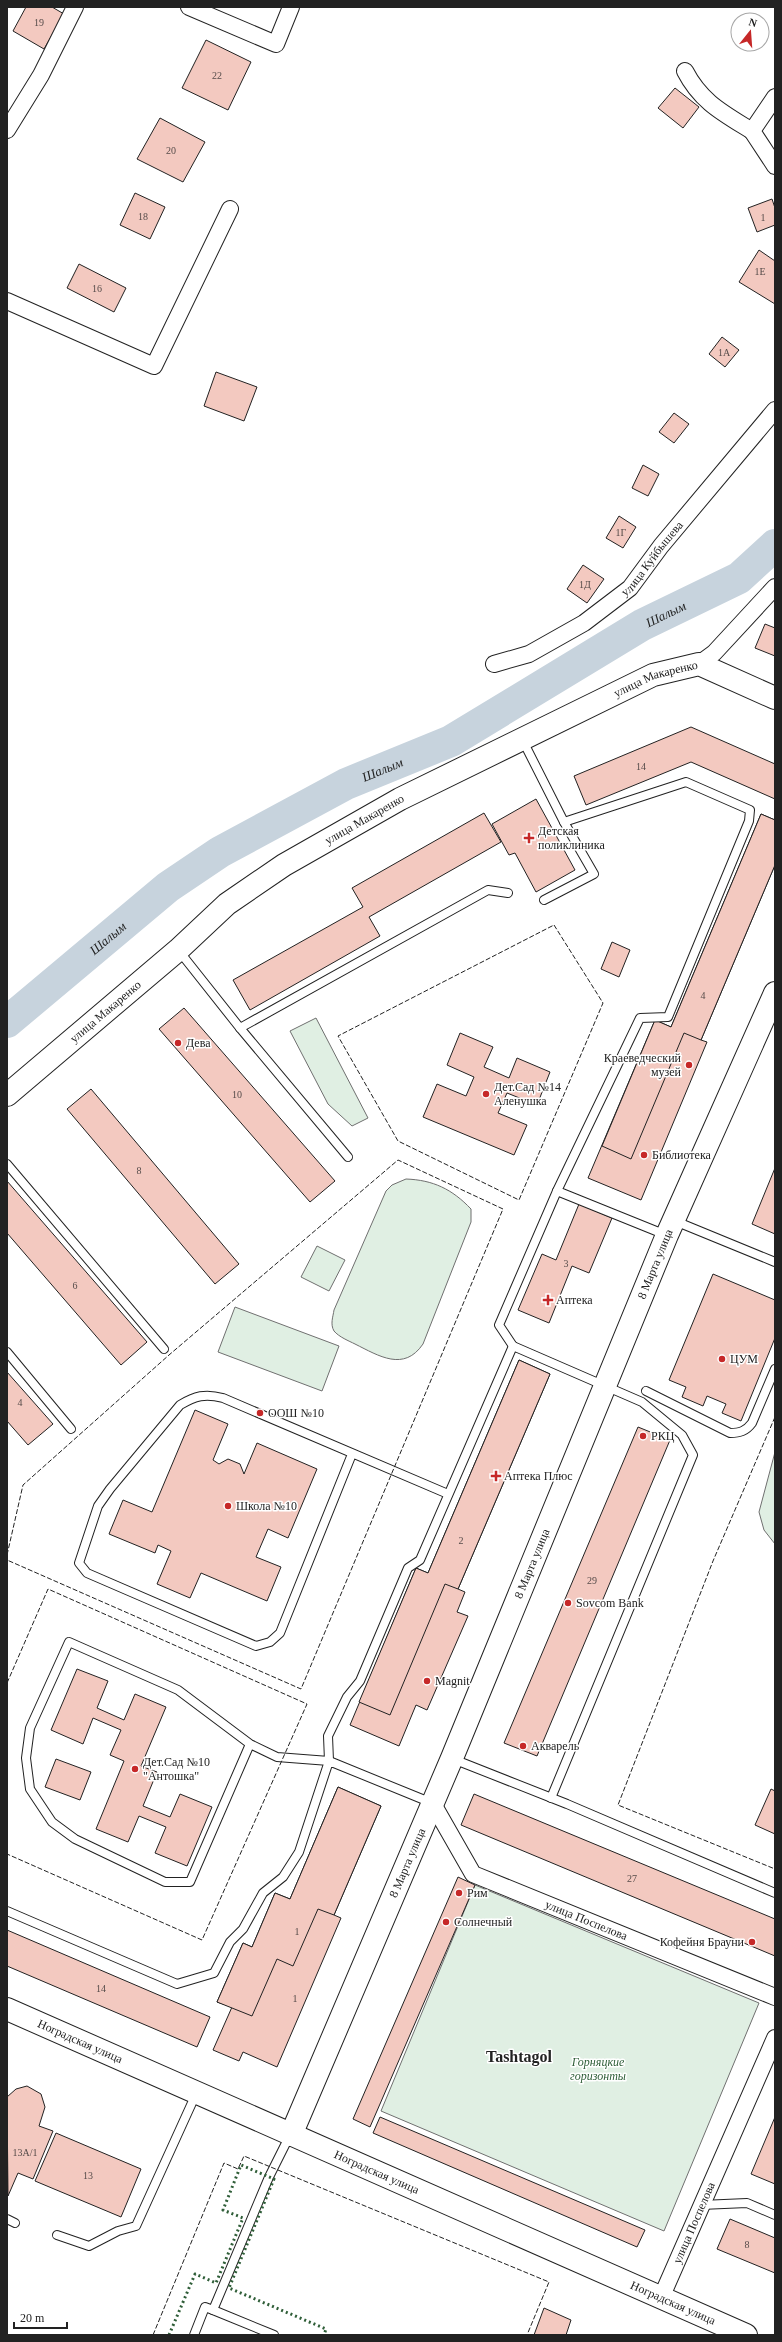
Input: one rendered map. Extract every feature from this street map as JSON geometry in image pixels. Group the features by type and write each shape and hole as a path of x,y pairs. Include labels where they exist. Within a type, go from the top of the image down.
{"street":[{"path":"7,130 41,75 76,7"},
{"path":"189,7 276,44 291,7"},
{"path":"685,71 695,89 716,109 752,131 775,166"},
{"path":"752,131 775,97"},
{"path":"7,301 154,366 230,209"},
{"name":"улица Куйбышева","path":"494,664 529,654 584,623 630,588 660,546 775,410"},
{"path":"699,664 714,653 775,587"},
{"name":"улица Макаренко","path":"7,1095 178,950 227,904 284,865 400,799 653,675 699,664 775,698"},
{"name":"8 Марта улица","path":"291,2135 433,1804 671,1228 775,993"},
{"name":"улица Поспелова","path":"433,1804 473,1874 775,1997"},
{"name":"Ноградская улица","path":"8,2011 746,2335"},
{"name":"улица Поспелова","path":"661,2298 700,2205 775,2038"}],"lane":[{"path":"522,738 564,822 594,874 544,900"},
{"path":"551,1798 693,1455 682,1435 642,1402 513,1346 499,1325 558,1191 640,1018 668,1017 750,821 750,810 686,782 564,822"},
{"path":"240,1028 488,890 508,893"},
{"path":"178,950 240,1028 348,1157"},
{"path":"7,1164 164,1349"},
{"path":"558,1191 775,1262"},
{"path":"7,1911 177,1984 214,1973 230,1942 243,1929 263,1893 283,1877 299,1852 328,1761 328,1736 347,1697 360,1681 408,1568 420,1560 513,1346"},
{"path":"7,1352 72,1429"},
{"path":"646,1391 730,1433 737,1433 748,1428 752,1423 775,1369"},
{"path":"352,1454 280,1632 270,1642 256,1646 86,1573 79,1563 98,1506 110,1489 180,1406 194,1396 211,1394 223,1398 448,1494"},
{"path":"250,1744 190,1882 166,1882 75,1839 52,1822 30,1789 26,1758 30,1728 69,1642 178,1690 250,1744 277,1757 328,1761 433,1804"},
{"path":"452,1758 551,1798 775,1893"},
{"path":"57,2235 89,2246 118,2231 136,2226 196,2093"},
{"path":"213,2310 269,2177 291,2135"},
{"path":"700,2205 746,2203 775,2215"},
{"path":"7,2220 15,2223"},
{"path":"194,2335 205,2307 274,2335"}],"green space":[{"path":"316,1018 368,1118 352,1126 328,1104 290,1031"},
{"path":"406,1179 425,1181 442,1187 457,1196 471,1209 471,1222 423,1344 416,1353 408,1358 391,1359 382,1357 341,1337 334,1331 332,1320 334,1310 386,1191 392,1185"},
{"path":"317,1246 345,1260 329,1291 301,1277"},
{"path":"235,1307 339,1346 322,1391 218,1352"},
{"path":"775,1452 775,1544 764,1530 759,1512"},
{"name":"Горняцкие горизонты","path":"475,1885 759,2003 664,2231 381,2111"}],"building":[{"path":"26,7 52,7 64,14 44,49 13,31"},
{"path":"206,40 251,62 228,110 182,88"},
{"path":"675,88 699,107 683,128 658,108"},
{"path":"160,118 205,142 183,182 137,159"},
{"path":"135,193 165,207 150,239 120,225"},
{"path":"772,199 775,208 775,225 757,232 748,208"},
{"path":"759,250 775,261 775,304 739,282"},
{"path":"79,264 126,288 114,312 67,288"},
{"path":"722,337 739,350 725,367 709,354"},
{"path":"216,372 257,387 244,421 204,406"},
{"path":"674,413 689,424 674,443 659,432"},
{"path":"643,465 659,474 648,496 632,488"},
{"path":"619,516 636,527 623,548 606,538"},
{"path":"583,565 604,579 587,603 567,589"},
{"path":"765,624 775,628 775,656 755,648"},
{"path":"691,727 775,764 775,799 691,762 586,805 574,776"},
{"name":"Детская поликлиника","path":"536,799 575,870 536,892 515,853 509,855 492,824"},
{"path":"484,813 501,842 369,917 380,936 250,1010 233,980 363,907 352,888"},
{"path":"761,814 775,820 775,865 701,1040 707,1042 641,1200 588,1178 655,1020 671,1027"},
{"path":"761,814 775,820 775,865 701,1040 684,1033 631,1159 602,1146 655,1020 671,1027"},
{"path":"612,942 630,950 619,977 601,969"},
{"path":"184,1008 335,1181 310,1202 159,1029"},
{"name":"Дет.Сад №14 Аленушка","path":"460,1033 493,1047 484,1067 509,1078 517,1058 550,1072 537,1105 507,1093 498,1113 527,1125 514,1155 423,1117 437,1084 466,1096 474,1077 447,1065"},
{"path":"91,1089 239,1264 215,1284 67,1109"},
{"path":"775,1168 775,1234 752,1224"},
{"path":"7,1181 147,1342 121,1365 7,1233"},
{"path":"579,1204 612,1218 589,1273 572,1266 549,1323 518,1310 542,1254 556,1260"},
{"name":"ЦУМ","path":"713,1274 775,1300 775,1338 741,1421 722,1413 726,1404 707,1396 703,1406 682,1397 686,1387 669,1380"},
{"path":"519,1360 550,1374 458,1589 465,1592 457,1612 468,1616 427,1710 416,1705 399,1746 350,1725 416,1568 428,1573"},
{"path":"519,1360 550,1374 458,1589 445,1584 390,1715 359,1702 416,1568 428,1573"},
{"path":"7,1372 53,1424 28,1445 7,1421"},
{"name":"Школа №10","path":"195,1410 228,1424 213,1460 219,1464 228,1459 240,1464 244,1474 257,1443 317,1469 288,1538 268,1529 256,1557 281,1567 267,1601 201,1573 190,1598 157,1584 171,1551 158,1545 155,1553 109,1534 123,1500 152,1512"},
{"path":"638,1427 670,1440 537,1756 504,1743"},
{"name":"Дет.Сад №10 \"Антошка\"","path":"77,1669 108,1681 97,1708 124,1720 135,1694 166,1707 141,1766 157,1772 143,1806 170,1817 180,1794 212,1807 187,1866 155,1853 166,1827 139,1816 128,1842 96,1829 124,1761 110,1755 121,1730 93,1718 83,1744 51,1730"},
{"path":"56,1759 91,1772 80,1800 45,1787"},
{"path":"338,1787 381,1806 334,1915 341,1918 277,2067 243,2052 239,2061 213,2050 232,2007 217,2002 243,1943 252,1947 275,1893 290,1899"},
{"path":"338,1787 381,1806 334,1915 318,1909 293,1966 277,1959 252,2016 217,2002 243,1943 252,1947 275,1893 290,1899"},
{"path":"771,1789 775,1791 775,1834 755,1825"},
{"path":"474,1794 775,1919 775,1956 461,1825"},
{"path":"458,1877 475,1885 370,2127 353,2119"},
{"path":"7,1930 210,2017 197,2047 7,1966"},
{"path":"27,2086 41,2094 45,2107 39,2126 53,2131 33,2179 18,2173 8,2196 7,2097 16,2089"},
{"path":"380,2117 645,2230 637,2247 373,2133"},
{"path":"775,2117 775,2184 751,2174"},
{"path":"56,2133 141,2169 121,2217 35,2181"},
{"path":"730,2219 775,2238 775,2273 717,2249"},
{"path":"544,2308 571,2320 566,2335 534,2335"}],"waterway":[{"name":"Шалым","path":"7,1022 168,887 220,852 346,784 451,741 642,625 739,578 775,545"}],"hedge":[{"path":"169,2335 195,2274 216,2283 243,2218 223,2210 241,2165 274,2179 229,2288 326,2329 324,2335"}],"fence":[{"path":"554,925 603,1003 519,1200 398,1141 338,1036 554,925"},
{"path":"7,1555 23,1485 169,1355 398,1160 503,1209 301,1689 7,1560"},
{"path":"775,1417 713,1561 618,1805 775,1869"},
{"path":"7,1683 48,1589 307,1704 202,1940 7,1854"},
{"path":"153,2335 224,2163 238,2169 244,2156 549,2282 527,2335"}],"place":[{"name":"Детская поликлиника","path":"529,838"},
{"name":"Дева","path":"178,1043"},
{"name":"Краеведческий музей","path":"689,1065"},
{"name":"Дет.Сад №14 Аленушка","path":"486,1094"},
{"name":"Библиотека","path":"644,1155"},
{"name":"Аптека","path":"548,1300"},
{"name":"ЦУМ","path":"722,1359"},
{"name":"ООШ №10","path":"260,1413"},
{"name":"РКЦ","path":"643,1436"},
{"name":"Аптека Плюс","path":"496,1476"},
{"name":"Школа №10","path":"228,1506"},
{"name":"Sovcom Bank","path":"568,1603"},
{"name":"Magnit","path":"427,1681"},
{"name":"Акварель","path":"523,1746"},
{"name":"Дет.Сад №10 \"Антошка\"","path":"135,1769"},
{"name":"Рим","path":"459,1893"},
{"name":"Солнечный","path":"446,1922"},
{"name":"Кофейня Брауни","path":"752,1942"}],"district":[{"name":"Tashtagol","path":"519,2056"}]}
